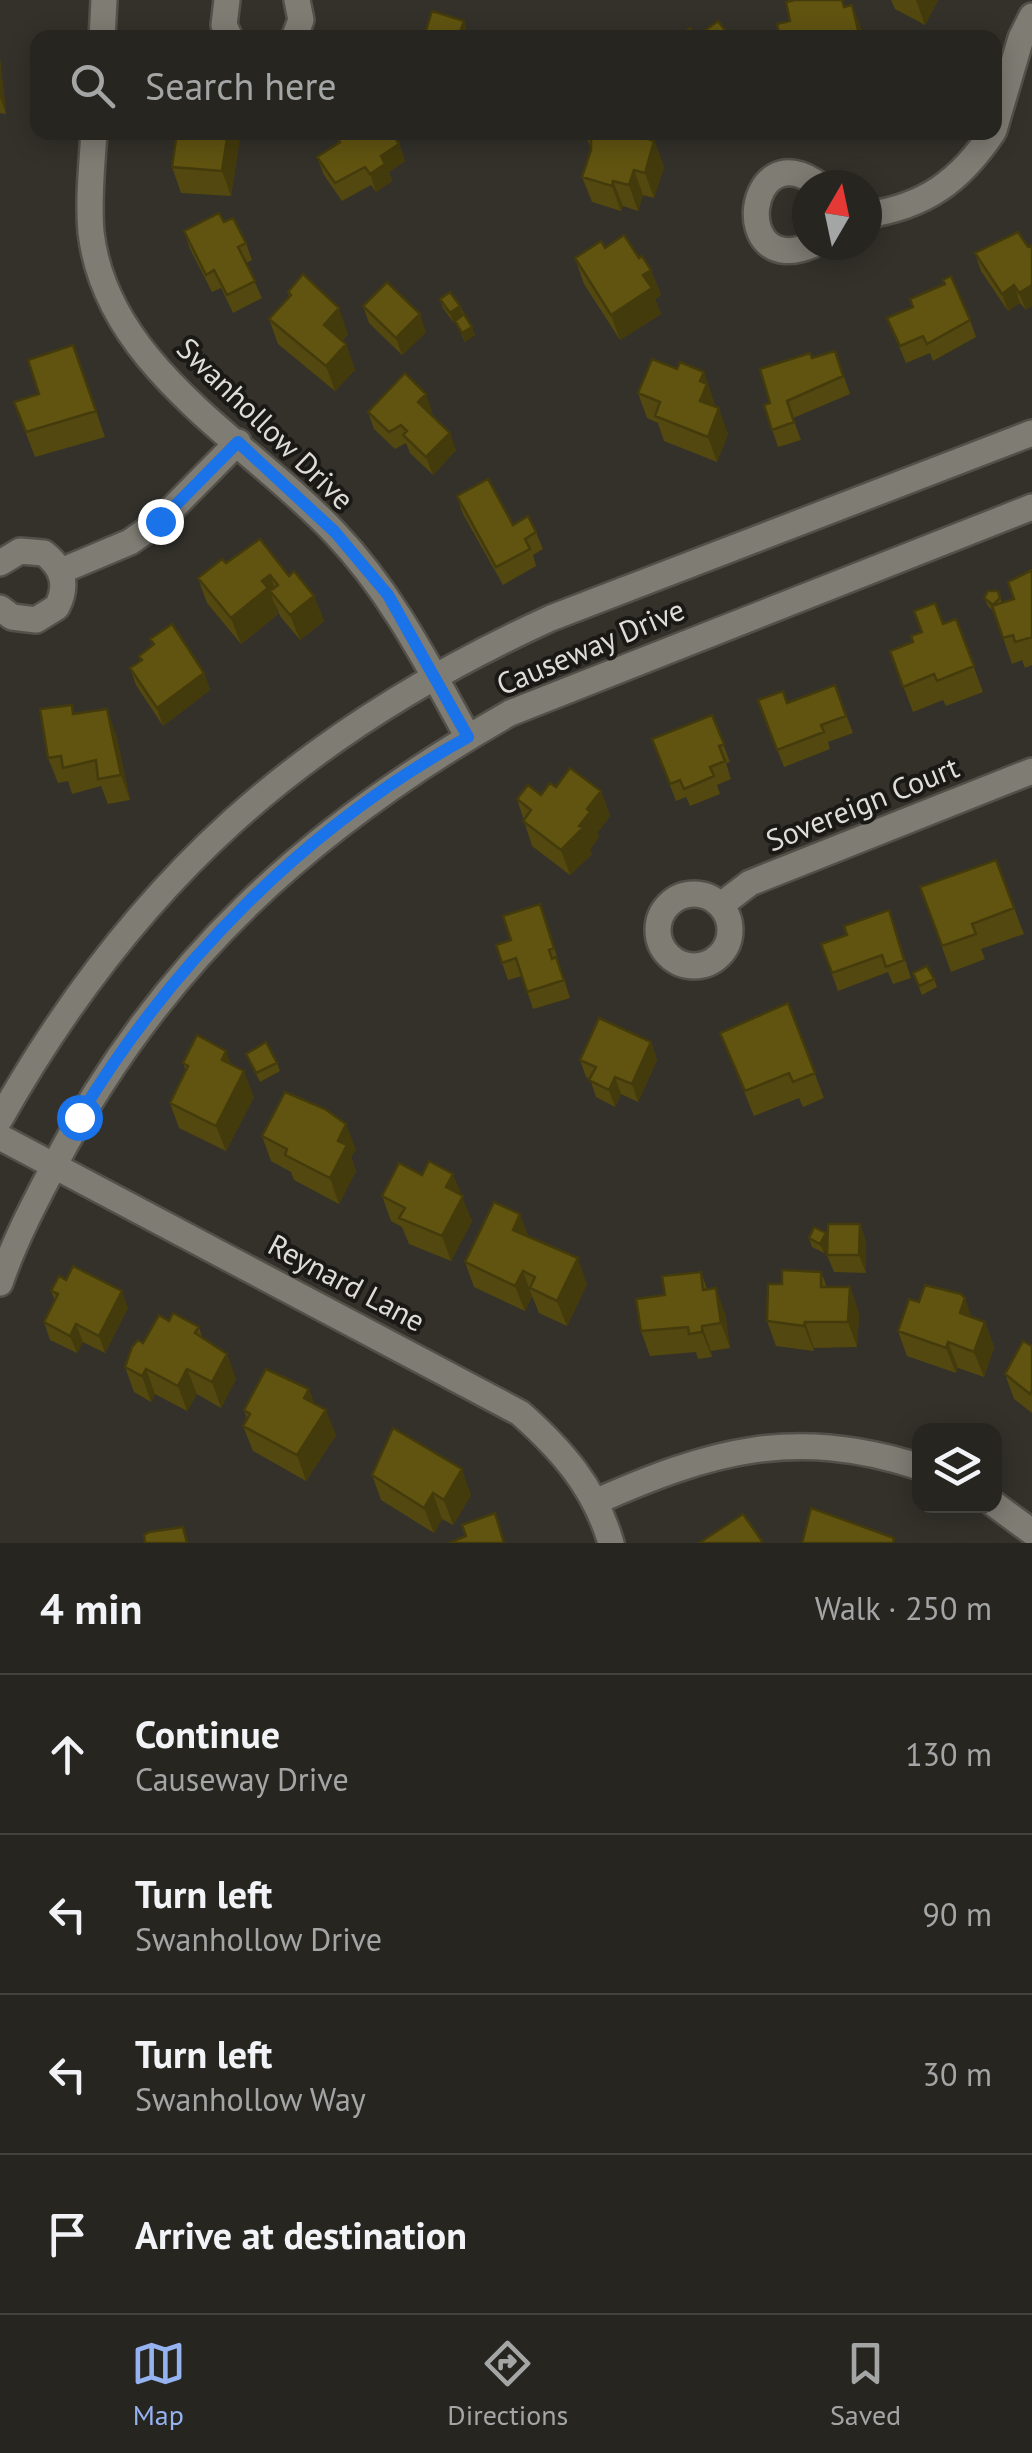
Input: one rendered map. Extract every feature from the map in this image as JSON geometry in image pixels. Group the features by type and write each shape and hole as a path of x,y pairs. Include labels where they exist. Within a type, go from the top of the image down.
{"street":[{"path":"102,30 104,0"},
{"path":"227,0 223,13 227,30"},
{"path":"297,0 301,20 297,30"},
{"path":"1002,103 1021,38 1032,16"},
{"name":"Swanhollow Drive","path":"94,140 91,232 114,310 162,372 335,532 388,595 468,737"},
{"path":"882,213 904,209 936,194 961,174 987,140"},
{"path":"792,176 783,175 763,188 754,210 755,222 768,241 792,250"},
{"name":"Causeway Drive","path":"0,1120 59,1019 129,926 177,872 276,782 349,728 435,677 551,618 1032,433"},
{"path":"61,571 130,542 160,521 238,442"},
{"name":"Causeway Drive","path":"0,1283 54,1166 105,1074 166,992 229,921 316,840 394,781 510,713 1032,507"},
{"path":"0,563 8,555 32,550 44,553 61,571 62,596 48,616 24,621 0,608"},
{"name":"Sovereign Court","path":"721,905 750,883 1032,771"},
{"name":"Reynard Lane","path":"0,1137 520,1413 554,1443 595,1502 610,1543"},
{"path":"595,1502 700,1459 744,1450 836,1448 912,1465"},
{"path":"1002,1510 1032,1532"}],"building":[{"path":"842,0 844,7 852,5 858,30 778,30 777,24 790,21 786,2"},
{"path":"432,11 464,21 461,30 426,30"},
{"path":"718,21 725,30 706,30"},
{"path":"176,140 227,140 222,171 172,167"},
{"path":"396,140 399,144 381,156 385,164 370,174 365,167 335,183 317,157 340,142"},
{"path":"591,140 654,141 645,173 634,170 629,185 613,181 612,186 582,177"},
{"path":"219,213 224,222 233,218 246,243 238,247 255,281 227,295 214,270 206,275 184,231"},
{"path":"1018,232 1028,247 1032,245 1032,285 1019,293 1014,285 1002,294 975,253"},
{"path":"624,235 651,270 643,275 652,288 611,315 575,258 601,241 605,248"},
{"path":"303,274 339,308 324,325 346,344 326,366 269,319 291,295 288,292"},
{"path":"951,276 970,320 927,344 923,336 900,346 887,318 913,307 910,299 945,284 943,280"},
{"path":"387,282 420,314 396,338 363,306"},
{"path":"450,292 460,306 450,313 440,299"},
{"path":"464,314 472,327 462,333 455,321"},
{"path":"73,345 96,411 26,432 14,402 39,394 28,360"},
{"path":"835,351 843,376 787,401 794,422 772,430 764,405 770,403 760,369 810,353 812,358"},
{"path":"652,359 677,369 680,362 704,372 700,381 707,384 700,401 719,408 708,437 655,416 660,402 638,393"},
{"path":"405,373 426,394 418,402 450,433 426,457 403,435 407,431 401,425 389,432 368,412"},
{"path":"488,479 513,525 528,516 536,532 525,539 530,549 496,567 457,496"},
{"path":"260,539 289,576 294,571 314,596 290,615 270,591 278,585 270,575 262,581 268,588 231,618 198,578 222,559 226,563"},
{"path":"1032,570 1032,637 1015,642 1013,635 1003,638 992,606 1014,599 1008,582"},
{"path":"988,591 998,591 1000,598 993,605 984,598"},
{"path":"935,603 943,624 956,619 974,666 937,681 934,674 903,687 890,651 913,642 911,636 922,632 914,611"},
{"path":"172,624 204,673 157,708 130,668 154,644 150,639"},
{"path":"835,685 846,716 821,725 824,732 777,750 758,700 783,691 787,703"},
{"path":"72,705 73,714 107,709 121,775 98,779 96,760 63,768 61,756 48,758 40,709"},
{"path":"712,715 724,744 719,746 725,761 710,767 714,776 684,789 680,780 670,784 652,739"},
{"path":"570,768 601,791 587,809 590,812 579,826 583,828 561,850 523,821 531,810 517,799 528,785 541,795 550,783 556,787"},
{"path":"996,860 1014,908 972,924 976,934 942,946 920,887"},
{"path":"540,904 554,948 549,950 552,959 556,957 564,980 527,992 516,958 502,963 496,945 511,940 503,916"},
{"path":"889,910 904,960 886,967 882,955 832,973 821,944 847,935 844,926"},
{"path":"927,966 934,979 919,986 913,973"},
{"path":"788,1003 815,1073 793,1082 789,1073 745,1091 720,1033"},
{"path":"599,1018 651,1042 632,1084 615,1077 609,1090 589,1080 596,1067 580,1060"},
{"path":"197,1035 226,1051 222,1060 244,1071 216,1126 170,1103 188,1066 183,1063"},
{"path":"266,1042 277,1063 256,1073 246,1054"},
{"path":"285,1092 325,1109 346,1124 338,1141 347,1145 330,1178 285,1155 287,1149 262,1136"},
{"path":"429,1161 453,1174 446,1187 463,1196 442,1236 399,1218 405,1208 382,1196 399,1163 422,1175"},
{"path":"494,1202 520,1214 513,1230 578,1258 557,1301 530,1288 535,1277 523,1271 515,1286 465,1262"},
{"path":"828,1224 860,1224 859,1255 827,1255"},
{"path":"814,1227 826,1233 820,1244 809,1238"},
{"path":"73,1266 122,1291 99,1336 76,1324 70,1336 44,1322 58,1294 51,1291 59,1276 66,1280"},
{"path":"782,1270 821,1272 821,1287 850,1287 848,1322 805,1322 804,1326 767,1321 768,1284 782,1284"},
{"path":"701,1272 703,1290 716,1288 721,1323 702,1326 702,1332 689,1334 688,1327 641,1331 636,1299 665,1295 662,1276"},
{"path":"925,1285 961,1294 965,1298 960,1313 985,1322 974,1352 948,1342 946,1348 898,1331 909,1299 919,1302"},
{"path":"173,1313 199,1327 195,1333 227,1354 212,1382 187,1369 178,1386 146,1369 142,1376 125,1367 132,1347 138,1340 143,1343 159,1315 169,1321"},
{"path":"1023,1341 1032,1346 1030,1394 1005,1374"},
{"path":"266,1369 309,1389 304,1398 326,1410 297,1455 243,1426 250,1414 244,1410"},
{"path":"393,1428 462,1469 444,1500 433,1493 424,1508 372,1475"},
{"path":"811,1508 894,1538 893,1543 802,1543"},
{"path":"495,1513 504,1543 449,1543 466,1536 462,1525"},
{"path":"743,1514 760,1543 699,1543"},
{"path":"183,1527 187,1543 145,1543 144,1535 149,1532"}],"route":[{"path":"79,1117 105,1074 166,992 261,888 394,781 468,737 388,595 335,532 238,442 160,521"}]}
